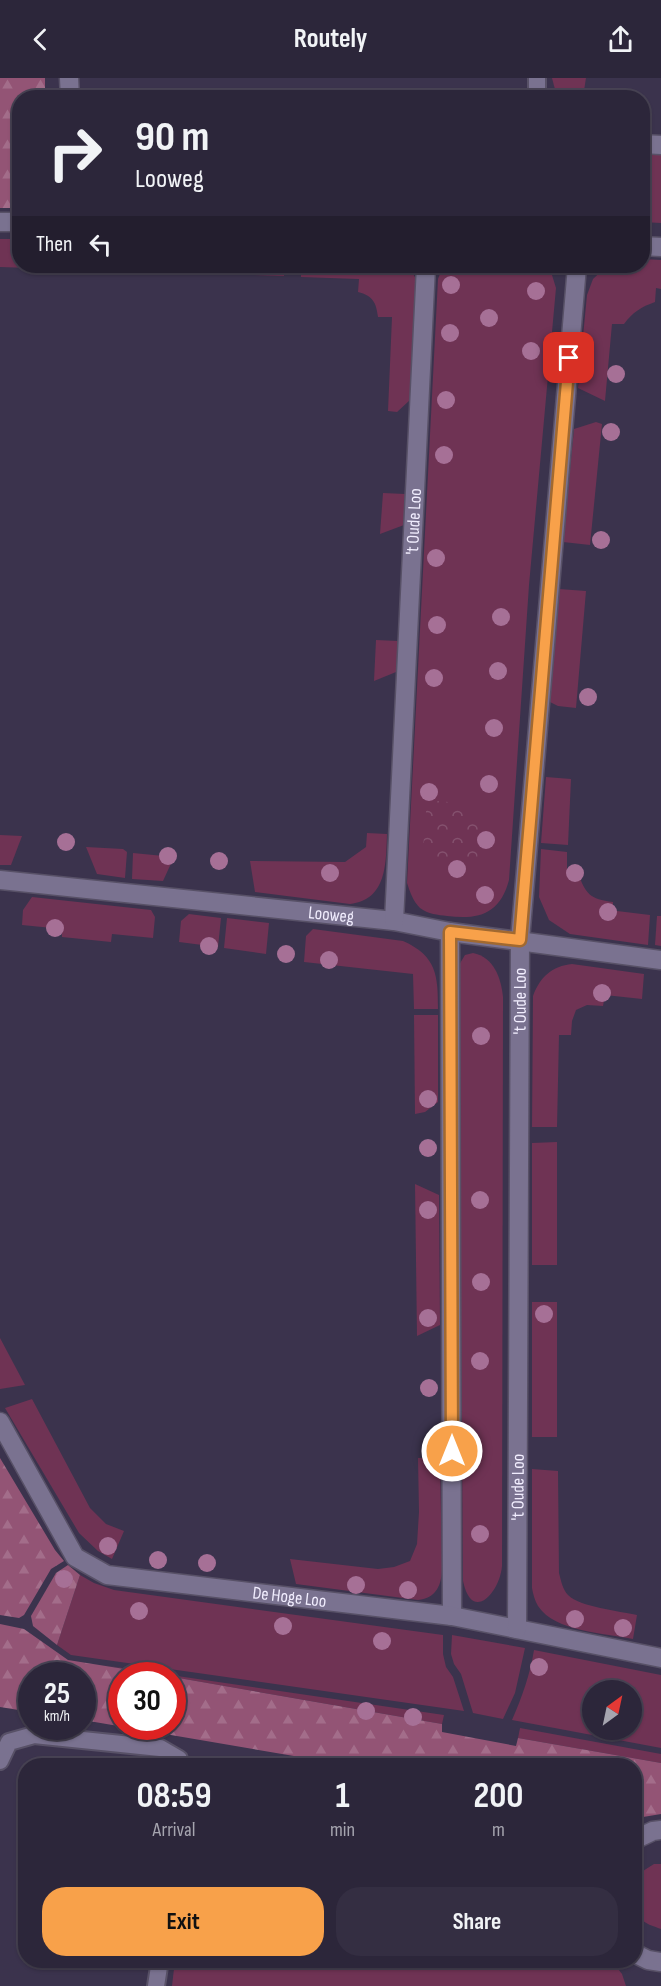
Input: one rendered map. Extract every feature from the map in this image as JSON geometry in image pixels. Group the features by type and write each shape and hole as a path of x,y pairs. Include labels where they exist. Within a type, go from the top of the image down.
{"street":[{"name":"'t Oude Loo","path":"394,921 426,273"},
{"name":"'t Oude Loo","path":"517,1629 520,940 576,273"},
{"name":"Looweg","path":"0,880 394,921 450,932 661,960"},
{"path":"450,932 452,1616"},
{"name":"De Hoge Loo","path":"0,1422 75,1557 107,1575 452,1616 661,1658"},
{"path":"642,1836 661,1830"},
{"path":"642,1957 661,1962"}],"lane":[{"path":"0,1761 9,1743 34,1735 160,1748 177,1758"},
{"path":"156,1986 159,1968"}],"green space":[{"path":"0,78 45,78 45,90 12,90 12,208 0,208"},
{"path":"552,78 586,78 584,90 555,90"},
{"path":"650,154 661,155 661,223 650,222"},
{"path":"0,239 12,239 12,267 0,267"},
{"path":"650,259 661,260 661,289 656,288 655,302 638,310 624,324 612,324 605,401 578,388 587,295 593,279 599,273 650,273"},
{"path":"201,273 284,273 284,276"},
{"path":"301,273 412,273 416,286 410,400 397,412 388,411 392,317 378,317 373,300 358,292 359,279 301,277"},
{"path":"440,273 550,273 556,288 529,585 509,880 500,901 494,907 487,912 469,917 440,915 423,910 414,899 407,883 438,279"},
{"path":"596,422 602,424 590,545 563,542 574,429"},
{"path":"383,493 405,494 404,525 380,534"},
{"path":"559,589 586,591 576,708 558,706 550,702"},
{"path":"376,640 398,641 396,672 374,681"},
{"path":"546,777 571,779 568,845 541,843"},
{"path":"427,800 480,805 477,866 422,861"},
{"path":"367,833 387,834 386,857 378,888 362,901 350,904 255,892 250,861 345,862 366,847"},
{"path":"0,835 22,836 11,865 0,865"},
{"path":"86,847 123,849 127,852 125,878 97,874"},
{"path":"541,849 567,852 567,870 578,872 589,894 613,902 613,908 617,911 650,915 648,945 570,934 549,920 539,897"},
{"path":"133,853 174,857 163,881 132,879"},
{"path":"32,897 151,910 155,917 153,938 112,934 111,942 62,937 62,929 22,925 23,910"},
{"path":"189,914 221,918 218,947 179,942 181,921"},
{"path":"657,916 661,916 661,946 655,945"},
{"path":"227,918 269,923 266,954 224,948"},
{"path":"313,929 403,941 414,947 423,953 433,968 436,977 438,1009 414,1009 413,974 304,962 306,936"},
{"path":"473,953 486,959 495,969 503,997 502,1566 491,1594 479,1602 467,1594 463,1581 459,965 465,955"},
{"path":"572,964 644,974 642,999 605,995 603,1006 587,1005 576,1010 571,1035 559,1035 557,1127 532,1127 533,996 543,978 558,967"},
{"path":"414,1015 438,1015 438,1102 425,1112 415,1114"},
{"path":"557,1142 557,1265 532,1265 532,1143"},
{"path":"415,1184 439,1195 440,1325 417,1336"},
{"path":"532,1302 557,1302 557,1437 532,1437"},
{"path":"0,1338 25,1385 0,1389"},
{"path":"32,1399 90,1508 106,1524 124,1531 112,1559 98,1551 79,1533 5,1408"},
{"path":"0,1458 55,1550 64,1561 51,1569 24,1615 19,1618 0,1615"},
{"path":"418,1458 440,1458 442,1573 434,1593 418,1600 296,1584 290,1559 378,1569 394,1567 410,1561 417,1544"},
{"path":"532,1469 558,1471 559,1573 565,1591 581,1603 637,1615 633,1639 568,1626 546,1615 538,1606 532,1588"},
{"path":"68,1565 80,1575 57,1645 33,1626 31,1616 56,1573"},
{"path":"80,1575 114,1590 443,1635 446,1667 453,1677 464,1711 186,1671 186,1662 120,1662 71,1655 57,1645"},
{"path":"0,1624 24,1629 68,1660 81,1662 18,1662 18,1710 0,1707"},
{"path":"452,1635 525,1648 515,1693 503,1719 473,1713 461,1674 451,1654"},
{"path":"534,1650 661,1675 661,1748 618,1740 642,1740 642,1680 582,1680 582,1733 512,1720 525,1686"},
{"path":"96,1664 108,1666 108,1724 96,1722"},
{"path":"186,1677 444,1715 442,1724 186,1679"},
{"path":"186,1679 442,1724 442,1732 516,1746 518,1738 632,1758 306,1758 186,1738"},
{"path":"520,1728 661,1754 661,1763 518,1738"},
{"path":"642,1760 661,1763 661,1814 642,1817"},
{"path":"654,1864 661,1864 661,1929 642,1920 643,1871"},
{"path":"174,1968 617,1968 626,1986 172,1986"}],"route":[{"path":"452,1451 450,932 520,940 569,358"}]}
